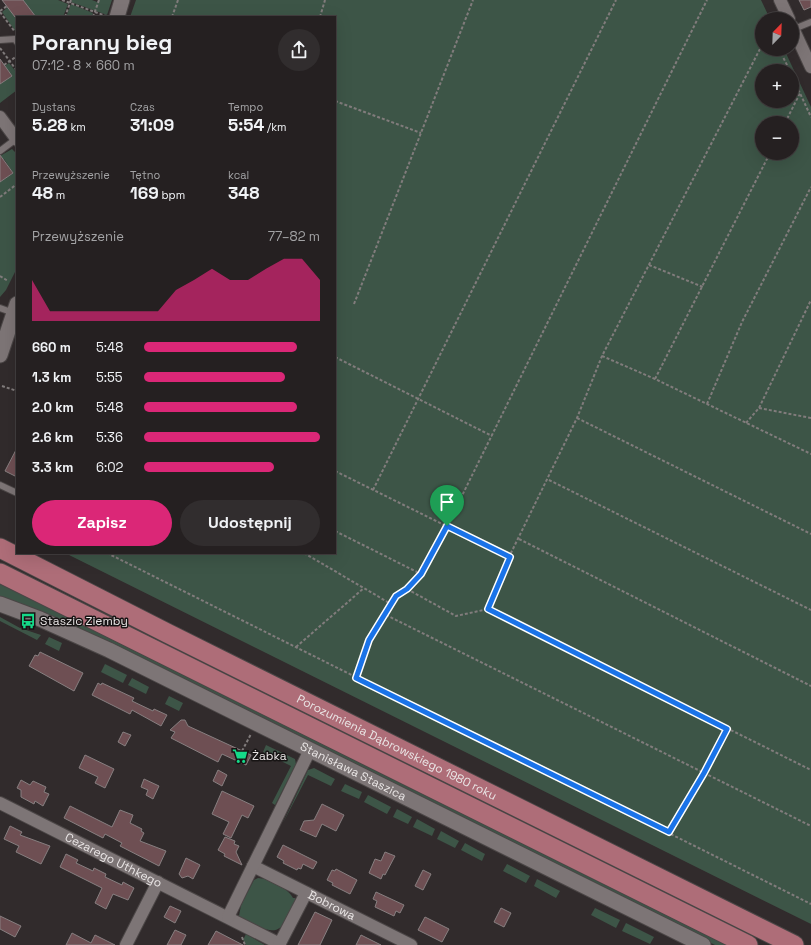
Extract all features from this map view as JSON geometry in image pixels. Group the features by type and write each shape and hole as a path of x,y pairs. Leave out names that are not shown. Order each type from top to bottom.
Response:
{"main road":[{"name":"Porozumienia Dąbrowskiego 1980 roku","path":"0,548 174,637 794,945"},
{"name":"Porozumienia Dąbrowskiego 1980 roku","path":"0,572 748,945"}],"street":[{"path":"117,16 122,0"},
{"path":"780,0 785,12"},
{"path":"799,42 811,67"},
{"path":"0,117 16,138"},
{"path":"0,355 12,310"},
{"name":"Stanisława Staszica","path":"0,604 31,615 78,636 703,945"},
{"path":"228,917 310,750"},
{"name":"Cezarego Uthkego","path":"1,807 158,882 279,944"},
{"name":"Bobrowa","path":"253,866 405,944"},
{"path":"126,945 158,882"},
{"path":"279,944 306,893"}],"lane":[{"path":"799,24 811,22"},
{"path":"0,40 15,39 16,40"},
{"path":"0,151 16,140"},
{"path":"0,485 16,493"}],"path":[{"path":"62,0 105,16"},
{"path":"94,16 100,0"},
{"path":"172,16 178,0"},
{"path":"320,16 325,0"},
{"path":"354,304 473,0"},
{"path":"373,490 616,0"},
{"path":"356,678 369,640 386,615 396,596 407,589 421,574 447,526 707,0"},
{"path":"65,16 70,2"},
{"path":"7,6 0,12 16,34"},
{"path":"0,48 16,70"},
{"path":"488,609 510,557 577,418 602,356 756,56"},
{"path":"4,65 16,57"},
{"path":"800,93 811,117"},
{"path":"788,116 800,93"},
{"path":"336,101 421,133"},
{"path":"655,379 704,287 767,160"},
{"path":"0,197 16,185"},
{"path":"707,404 742,322 811,187"},
{"path":"649,265 704,287"},
{"path":"0,276 8,281"},
{"path":"746,423 758,408 811,300"},
{"path":"602,356 655,379 811,454"},
{"path":"336,357 492,436"},
{"path":"2,386 16,391"},
{"path":"758,408 811,418"},
{"path":"577,418 811,534"},
{"path":"336,472 510,557"},
{"path":"548,480 811,610"},
{"path":"336,532 421,574"},
{"path":"519,539 811,686"},
{"path":"109,554 811,904"},
{"path":"306,554 391,604"},
{"path":"296,647 364,588"},
{"path":"407,589 456,616 488,609 811,770"},
{"path":"386,615 811,826"},
{"path":"669,832 704,773 727,729"},
{"path":"242,751 251,734"}],"green space":[{"path":"23,0 58,0 68,4 63,16 35,16"},
{"path":"72,0 92,0 97,2 98,0 112,0 107,15 71,2"},
{"path":"136,0 761,0 767,12 755,12 755,56 787,56 791,64 755,64 755,108 799,108 799,81 811,107 811,924 67,554 336,554 336,16 130,16"},
{"path":"71,4 93,13 92,16 66,16"},
{"path":"8,7 16,18 16,30 15,31 2,12"},
{"path":"9,63 16,72 16,91 0,103 0,84 12,76 5,66"},
{"path":"12,149 16,153 16,270 6,290 0,297 0,182 13,173 4,159 0,161 0,156"},
{"path":"0,581 732,945 715,945 159,669 0,598"},
{"path":"0,617 20,628 41,635 37,640 0,621"},
{"path":"49,637 62,643 59,651 45,644"},
{"path":"105,664 127,675 123,683 101,672"},
{"path":"132,678 149,687 146,694 128,685"},
{"path":"169,696 183,703 179,711 165,704"},
{"path":"266,745 295,759 296,764 275,805 272,803 291,766 263,752"},
{"path":"314,768 335,779 331,786 308,775 283,823 308,770"},
{"path":"345,784 362,792 359,799 341,791"},
{"path":"368,795 391,807 387,814 364,802"},
{"path":"397,809 412,817 408,824 393,817"},
{"path":"417,819 435,829 432,836 413,827"},
{"path":"441,831 459,841 455,848 437,839"},
{"path":"465,843 485,854 482,861 461,850"},
{"path":"507,864 530,876 526,883 503,871"},
{"path":"262,878 278,885 287,891 293,898 295,898 295,902 286,921 278,929 266,929 239,916 241,905 254,880"},
{"path":"537,879 560,891 556,898 534,886"},
{"path":"595,908 620,920 616,928 591,915"},
{"path":"626,923 654,937 650,944 622,931"},
{"path":"246,934 265,945 246,945 243,940"}],"building":[{"path":"2,0 23,0 35,16 15,17"},
{"path":"799,0 811,0 811,7 804,10"},
{"path":"0,59 12,76 0,84"},
{"path":"0,155 13,173 0,182"},
{"path":"16,450 16,476 5,471"},
{"path":"40,652 83,673 74,691 29,666 35,655 38,656"},
{"path":"98,683 101,685 102,683 134,698 132,701 153,711 154,709 167,715 161,726 132,710 130,714 92,695"},
{"path":"181,720 185,720 188,726 251,755 246,765 222,754 218,762 171,738 175,732 170,730"},
{"path":"123,732 131,735 125,746 118,742"},
{"path":"85,755 114,769 105,788 95,783 98,777 79,768"},
{"path":"218,770 227,775 222,786 213,781"},
{"path":"144,779 159,786 153,799 146,795 148,790 141,787"},
{"path":"21,780 30,785 33,781 46,787 44,792 49,794 43,806 35,801 34,804 21,797 21,790 17,788"},
{"path":"222,791 254,806 248,818 242,815 231,838 223,834 229,822 212,814"},
{"path":"322,804 344,815 336,831 322,824 316,837 300,830 304,821 314,820"},
{"path":"70,806 112,827 120,810 133,815 130,823 142,829 141,831 144,833 140,841 166,851 159,866 120,846 122,843 105,834 103,838 64,818"},
{"path":"10,826 22,832 20,835 50,846 41,864 16,852 19,846 4,839"},
{"path":"225,837 235,841 234,844 239,846 236,852 242,865 224,856 225,854 218,850"},
{"path":"283,845 317,862 313,869 303,864 301,869 298,868 297,870 283,863 284,861 277,857"},
{"path":"385,852 395,856 385,875 383,874 381,879 369,873 375,859 381,861"},
{"path":"66,854 78,860 76,863 93,871 94,868 106,874 105,877 122,885 123,882 134,888 128,900 113,894 106,909 95,903 102,888 60,867"},
{"path":"186,858 200,865 193,879 188,876 182,878 179,874"},
{"path":"336,869 357,880 350,894 332,885 333,883 327,880 332,870 335,871"},
{"path":"423,870 431,874 423,890 415,886"},
{"path":"376,892 404,905 400,913 396,911 394,916 375,907 377,901 373,899"},
{"path":"170,906 181,911 175,923 164,917"},
{"path":"501,908 511,913 504,927 494,922"},
{"path":"315,912 332,920 320,945 298,945"},
{"path":"0,916 21,926 15,937 0,929"},
{"path":"425,917 449,929 442,942 418,930"},
{"path":"175,930 186,935 181,945 167,945"},
{"path":"216,931 243,945 208,945"},
{"path":"72,933 91,943 95,935 115,945 66,945"},
{"path":"361,935 381,945 356,945"}],"place":[{"name":"Staszic Ziemby","path":"28,621"},
{"name":"Żabka","path":"240,756"}],"route":[{"path":"447,526 510,557 488,609 727,729 704,773 669,832 356,678 369,640 386,615 396,596 407,589 421,574 447,526"}]}
